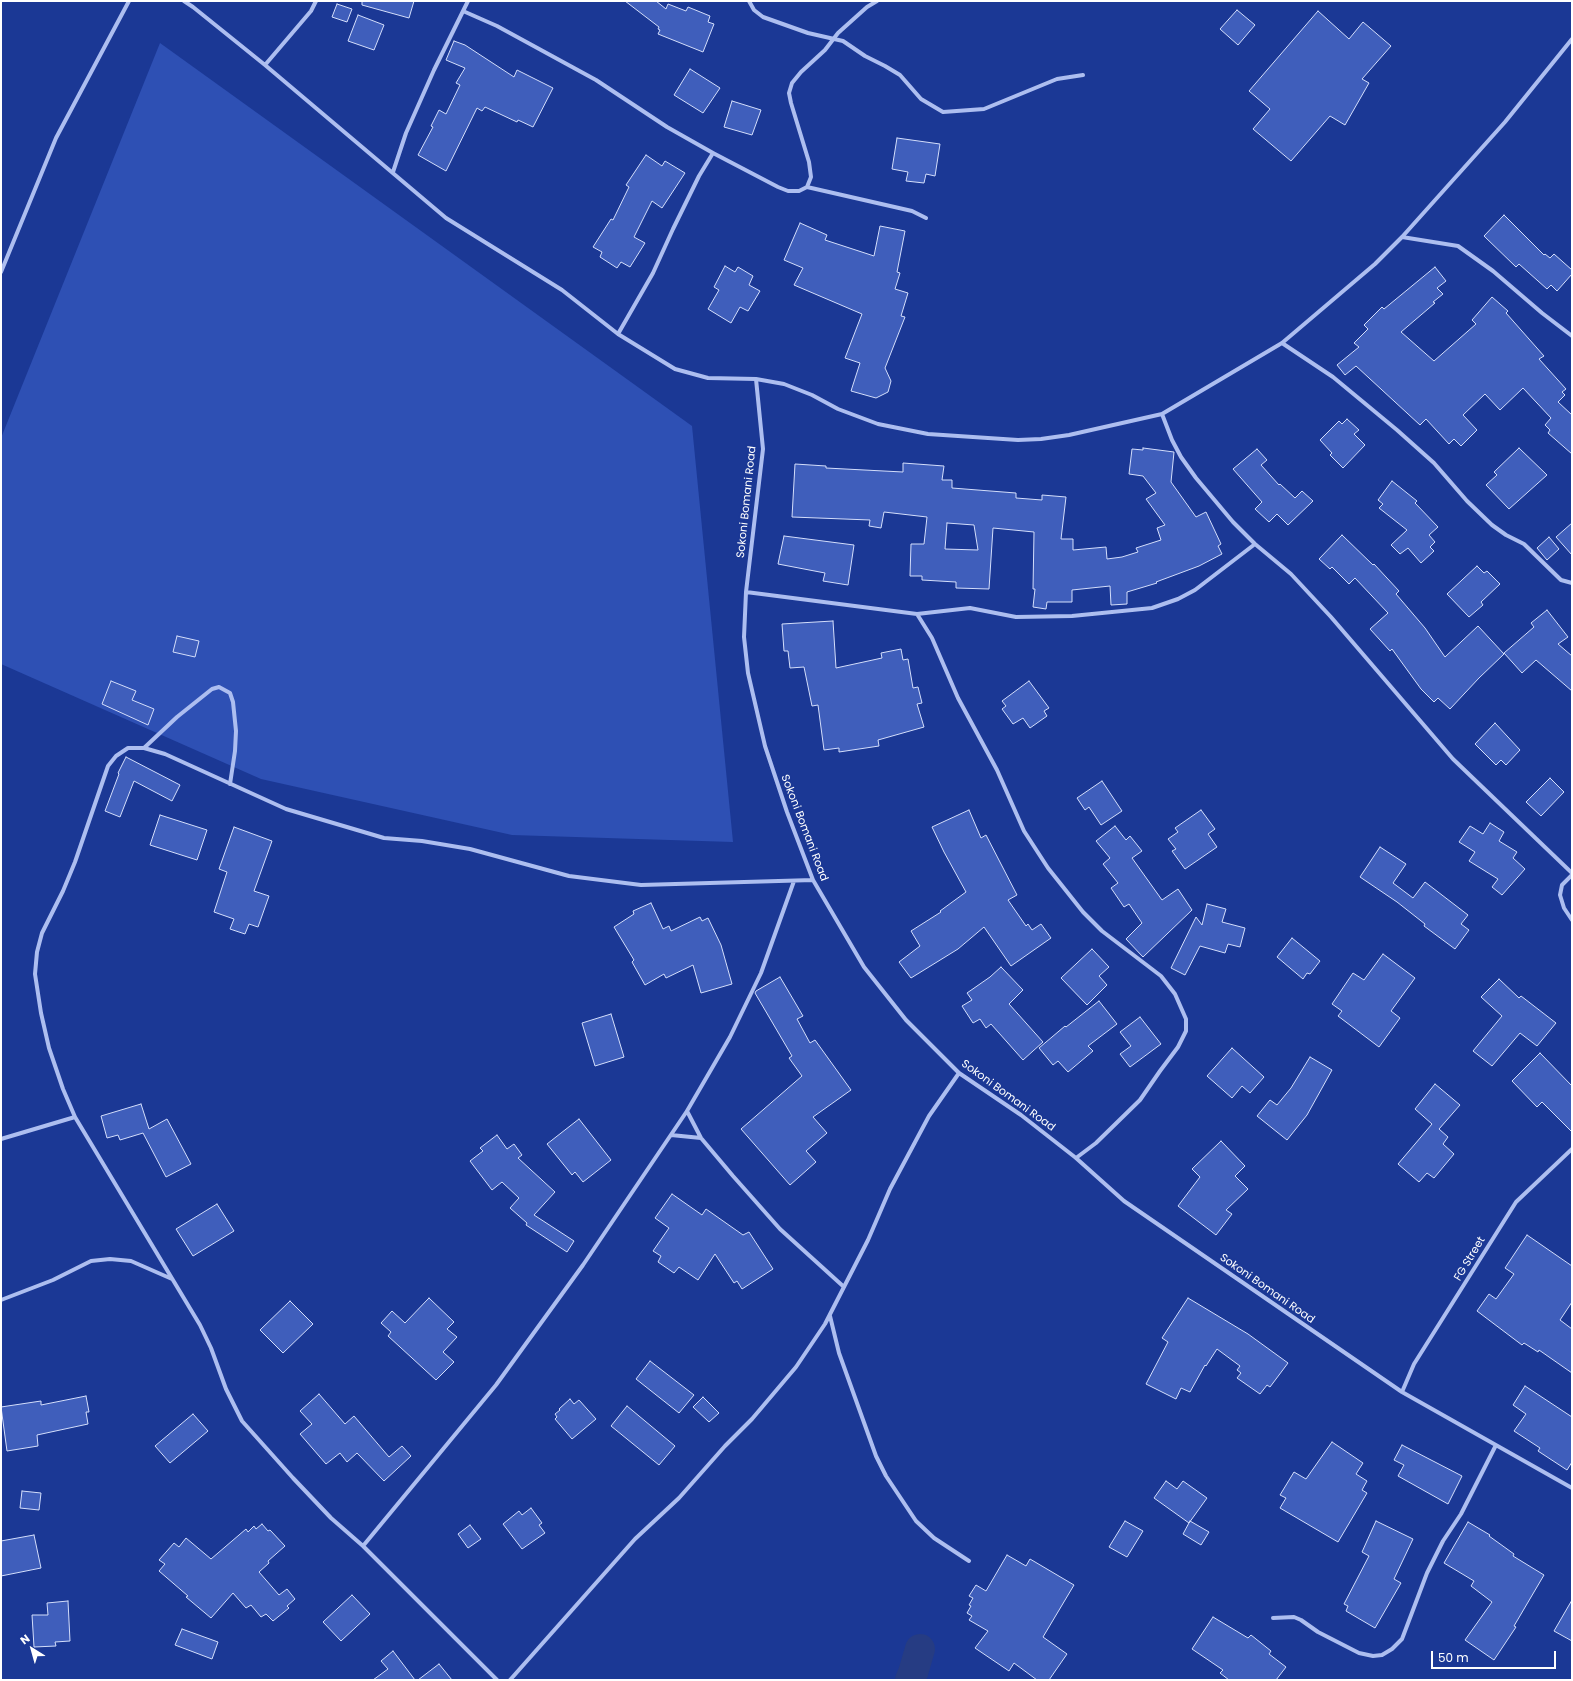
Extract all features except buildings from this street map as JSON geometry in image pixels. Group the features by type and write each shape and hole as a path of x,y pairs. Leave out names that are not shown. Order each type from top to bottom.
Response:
{"street":[{"path":"1,272 56,138 129,1"},
{"path":"184,1 193,6 265,65 446,218 562,290 618,334 675,368 708,378 756,379 784,384 838,409 878,424 928,434 1018,440 1041,439 1099,429 1162,414 1282,343 1376,264 1402,237 1505,122 1572,40"},
{"path":"265,65 311,11 316,1"},
{"path":"392,172 406,133 434,70 468,1"},
{"path":"749,1 754,10 763,17 794,29 843,42 900,75 921,99 943,112 984,109 1057,79 1084,75"},
{"path":"463,11 498,26 596,80 667,127 713,153 788,191 799,192 807,187 811,177 809,162 791,103 790,93 792,83 800,72 817,58 838,33 877,1"},
{"path":"618,334 653,273 692,189 713,153"},
{"path":"807,187 912,211 926,218"},
{"path":"1402,237 1458,246 1493,271 1542,313 1572,336"},
{"path":"1282,343 1333,377 1397,430 1434,464 1467,501 1492,525 1506,535 1524,544 1562,580 1572,583"},
{"name":"Sokoni Bomani Road","path":"756,379 763,449 746,592 744,637 748,673 765,746 786,812 813,880 864,967 906,1020 959,1073 1021,1115 1076,1158 1124,1201 1402,1392 1572,1488"},
{"path":"1162,414 1172,440 1181,457 1196,478 1255,544 1291,574 1331,617 1453,759 1572,874 1562,885 1560,895 1564,908 1572,920"},
{"path":"746,592 917,614 970,608 1016,616 1072,616 1152,608 1178,599 1195,590 1255,544"},
{"path":"917,614 932,638 958,698 997,770 1024,831 1048,868 1092,921 1161,976 1175,994 1186,1019 1186,1031 1178,1046 1140,1100 1096,1143 1076,1158"},
{"path":"144,748 177,717 212,688 219,686 230,693 233,702 236,731 235,751 230,784"},
{"path":"497,1680 363,1546 331,1518 293,1478 242,1420 226,1390 200,1325 75,1117 63,1089 49,1048 34,974 37,952 42,933 63,891 75,862 108,766 116,756 128,748 144,748 165,754 286,809 384,838 422,841 470,849 569,876 641,885 813,880"},
{"path":"363,1546 499,1381 583,1265 688,1111 730,1037 760,973 794,880"},
{"path":"510,1680 635,1539 679,1498 725,1446 752,1420 796,1367 830,1316 893,1183 929,1116 959,1073"},
{"path":"688,1111 701,1138 780,1229 844,1287"},
{"path":"1,1139 75,1117"},
{"path":"671,1135 701,1138"},
{"name":"FG Street","path":"1402,1392 1414,1364 1516,1202 1572,1149"},
{"path":"1,1300 53,1280 91,1261 110,1259 131,1261 172,1279"},
{"path":"830,1316 839,1353 876,1456 886,1476 916,1521 934,1538 969,1561"},
{"path":"1273,1618 1294,1617 1318,1632 1359,1653 1373,1656 1382,1655 1392,1649 1402,1639 1427,1573 1443,1541 1461,1514 1496,1445"}],"shaded area":[{"path":"160,43 692,426 733,842 512,835 261,779 1,664 1,438"}],"waterway":[{"path":"910,1680 920,1649"}]}
